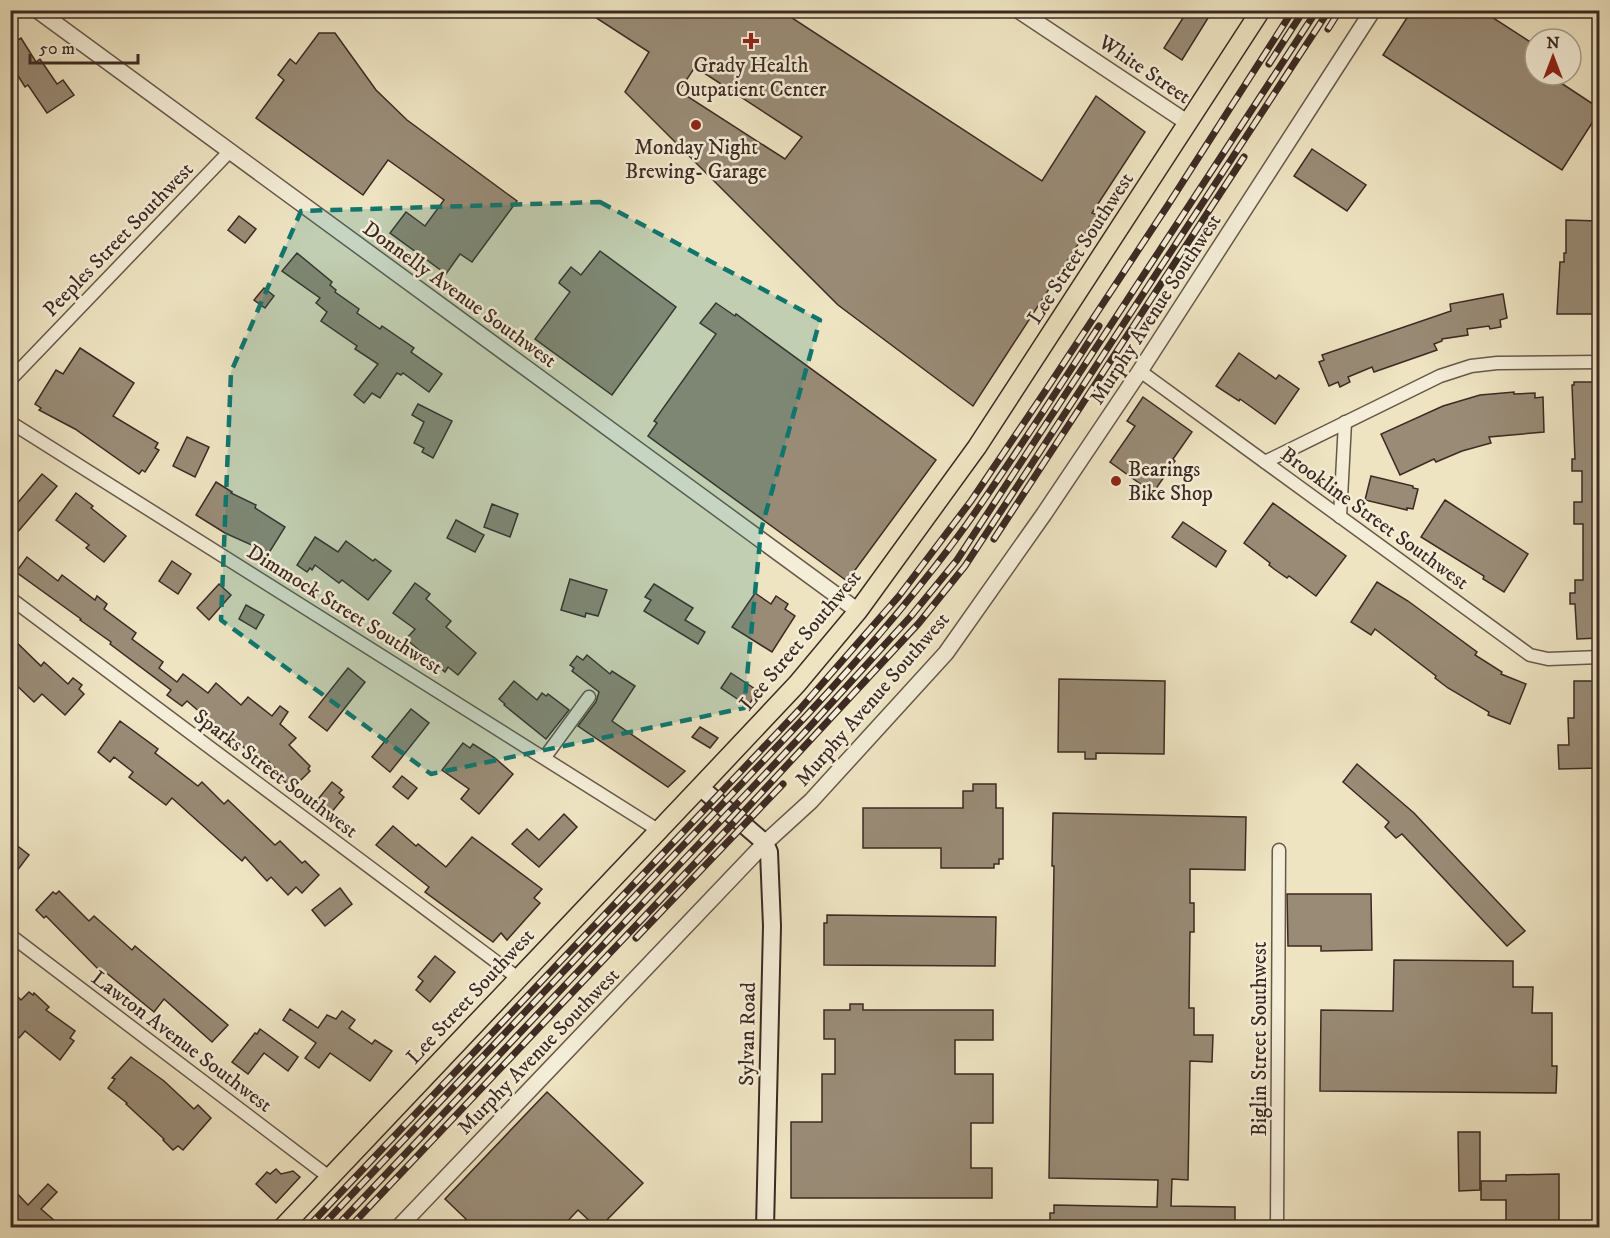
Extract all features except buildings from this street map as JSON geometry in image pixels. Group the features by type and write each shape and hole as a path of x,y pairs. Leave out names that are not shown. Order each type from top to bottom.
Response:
{"main road":[{"name":"Lee Street Southwest","path":"282,1227 700,787 796,684 858,611 999,414 1262,10"},
{"path":"700,787 765,843"},
{"name":"Sylvan Road","path":"765,843 771,866 772,926 765,1227"}],"street":[{"name":"Donnelly Avenue Southwest","path":"37,10 858,611"},
{"name":"White Street","path":"1018,10 1188,123"},
{"name":"Murphy Avenue Southwest","path":"398,1227 765,843 810,801 946,653 1044,514 1140,371 1373,10"},
{"name":"Peeples Street Southwest","path":"10,380 230,151"},
{"path":"1264,462 1440,376 1471,366 1497,363 1599,362"},
{"name":"Brookline Street Southwest","path":"1140,371 1530,655 1548,659 1599,657"},
{"name":"Dimmock Street Southwest","path":"10,422 658,830"},
{"path":"1340,517 1345,422"},
{"name":"Sparks Street Southwest","path":"10,598 518,978"},
{"path":"544,758 589,697"},
{"name":"Biglin Street Southwest","path":"1277,1227 1279,850"},
{"name":"Lawton Avenue Southwest","path":"10,935 329,1177"}],"highlighted area":[{"path":"600,202 820,320 761,530 744,708 431,774 221,620 231,372 301,211"}],"railway":[{"path":"307,1228 800,709 899,596 971,501 1044,393 1293,10"},
{"path":"1269,64 1304,10"},
{"path":"335,1228 804,733 911,616 957,560 1317,10"},
{"path":"349,1228 737,819 919,623 965,566 1329,10"},
{"path":"1328,29 1340,10"},
{"path":"994,539 1244,157"},
{"path":"320,1228 806,716 910,599 967,524 1099,326"},
{"path":"636,938 783,784"}],"place":[{"name":"Grady Health Outpatient Center","path":"751,41"},
{"name":"Monday Night Brewing- Garage","path":"696,125"},
{"name":"Bearings Bike Shop","path":"1116,481"}]}
